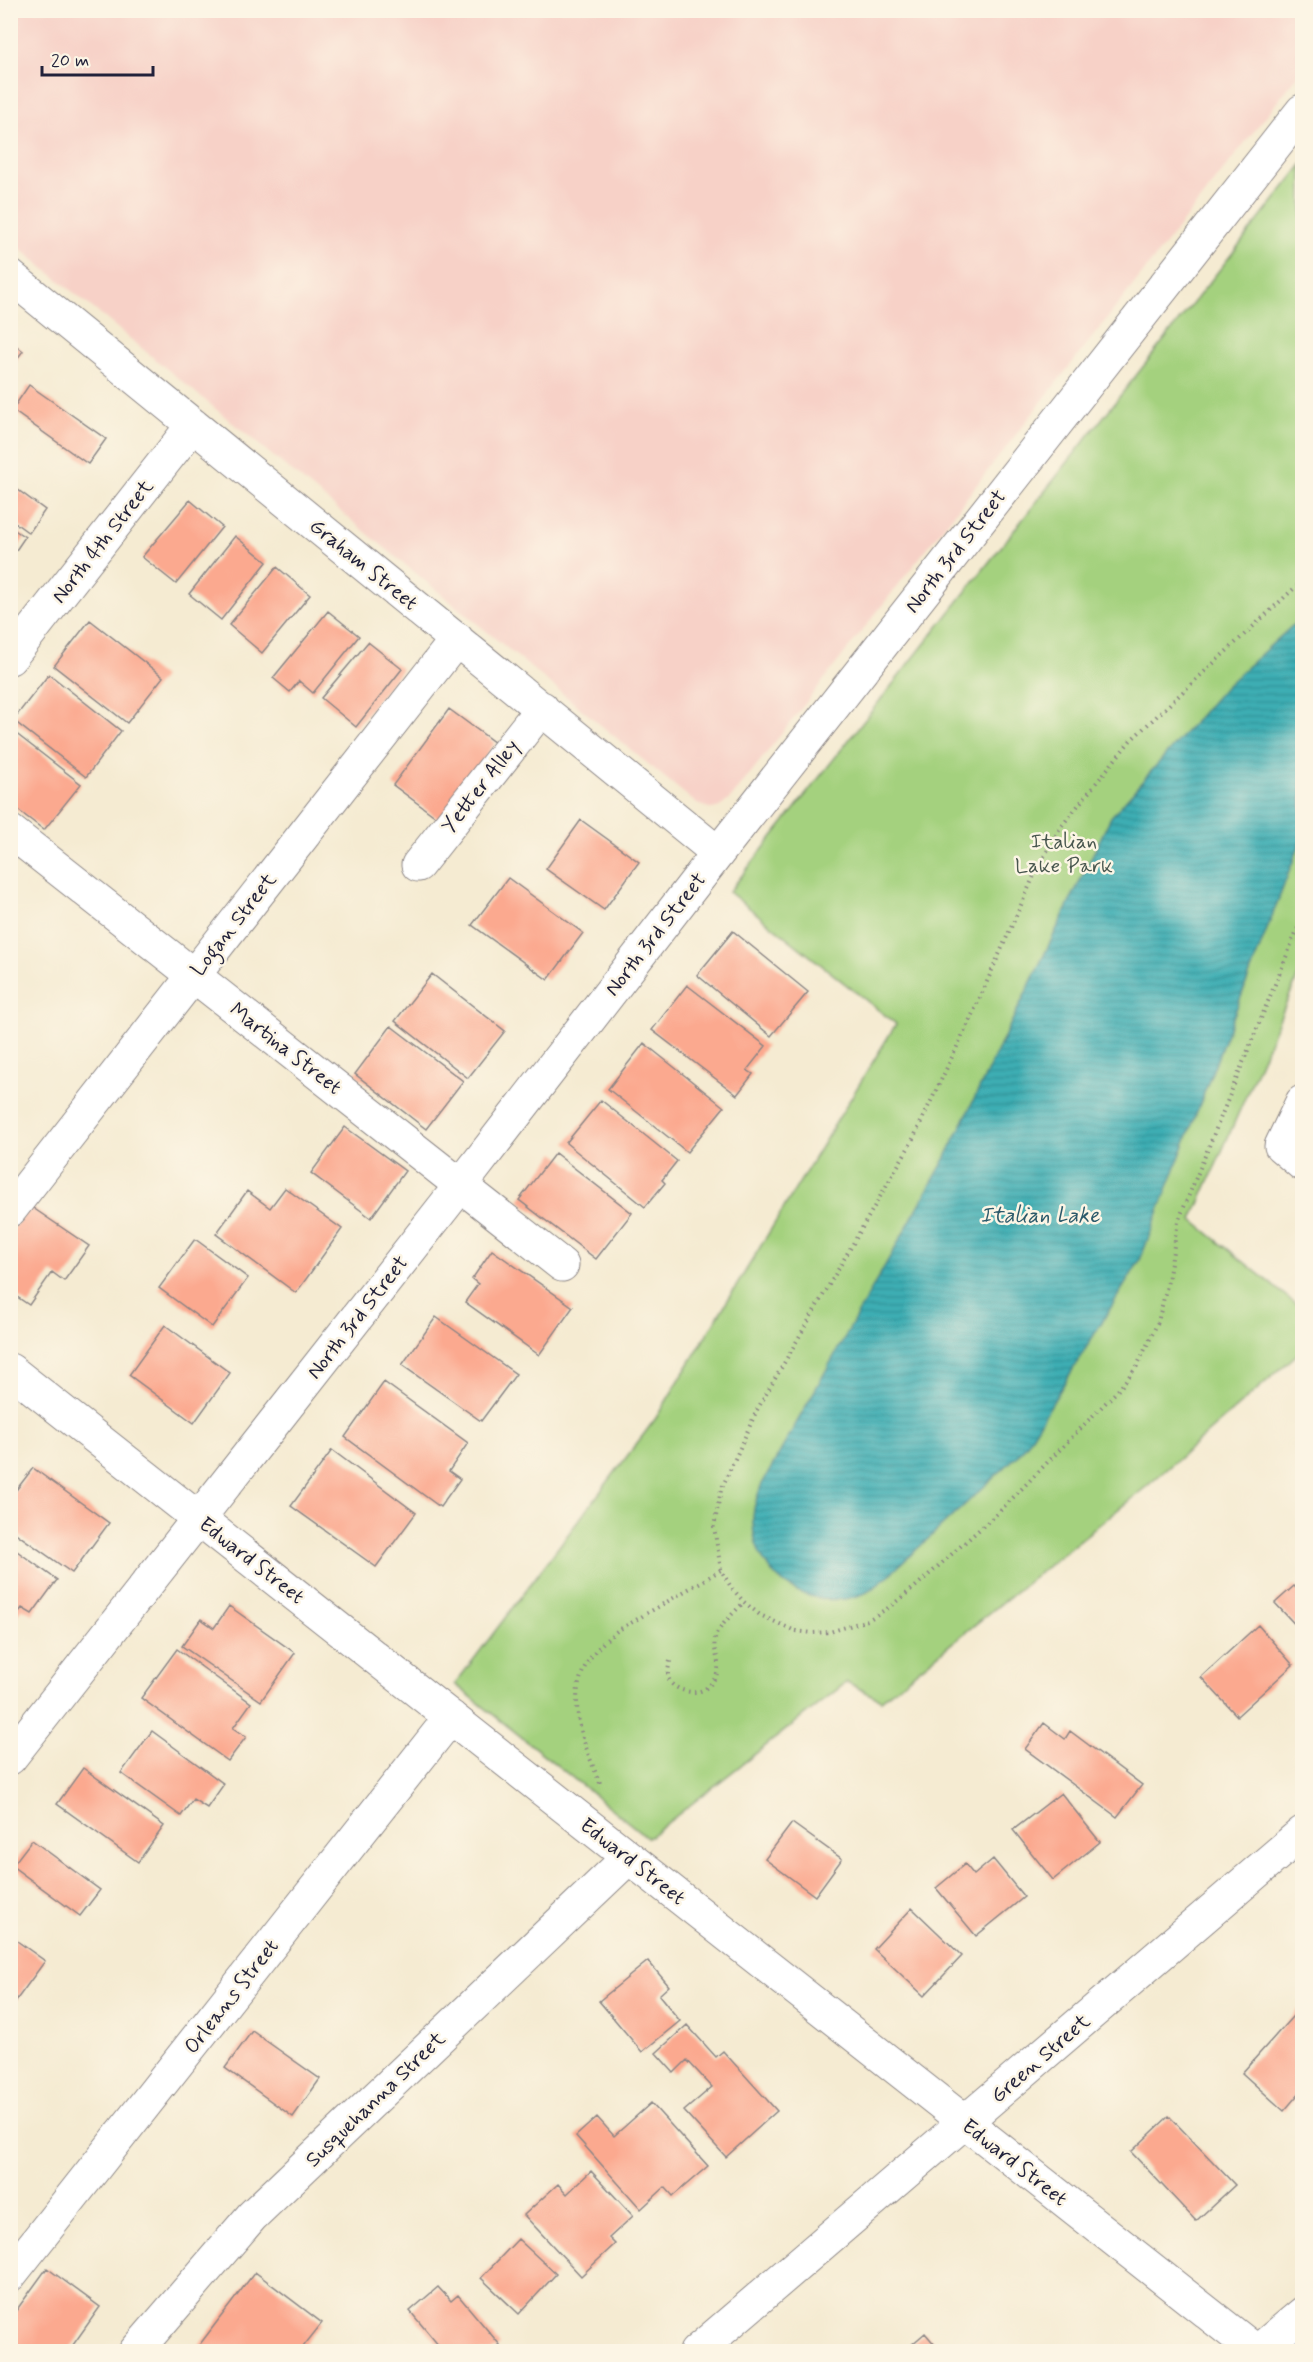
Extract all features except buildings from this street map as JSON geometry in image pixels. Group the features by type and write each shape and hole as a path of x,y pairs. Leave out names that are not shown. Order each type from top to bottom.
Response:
{"street":[{"name":"North 3rd Street","path":"10,1758 1302,111"},
{"name":"Graham Street","path":"10,276 718,853"},
{"name":"North 4th Street","path":"10,658 193,425"},
{"name":"Logan Street","path":"10,1210 457,639"},
{"name":"Yetter Alley","path":"418,865 542,708"},
{"name":"Martina Street","path":"10,831 562,1265"},
{"path":"1302,1102 1281,1146 1302,1164"},
{"name":"Edward Street","path":"10,1370 1257,2352"},
{"name":"Orleans Street","path":"10,2275 452,1717"},
{"name":"Green Street","path":"696,2352 1302,1833"},
{"name":"Susquehanna Street","path":"135,2352 252,2216 628,1858"},
{"path":"1257,2352 1302,2314"}],"path":[{"path":"1302,581 1130,741 1060,828 1037,869 974,1011 911,1143 758,1410 718,1499 714,1527 721,1570 730,1587 760,1615 795,1631 813,1634 830,1632 868,1620 915,1587 1000,1510 1120,1388 1137,1366 1154,1335 1168,1281 1178,1222 1302,918"},
{"path":"600,1783 581,1738 575,1707 577,1690 590,1656 617,1630 721,1570"},
{"path":"670,1662 667,1671 669,1681 676,1687 694,1692 710,1685 718,1671 715,1639 726,1621 744,1602"}],"shaded area":[{"path":"1302,10 1302,70 731,798 720,807 712,809 697,804 11,241 11,11"}],"green space":[{"name":"Italian Lake Park","path":"1302,165 1302,967 1192,1220 1302,1309 1302,1350 1146,1487 881,1700 847,1682 648,1838 455,1684 656,1418 896,1024 729,892"}],"water":[{"name":"Italian Lake","path":"1302,617 1302,838 1140,1260 1027,1444 1017,1456 886,1578 866,1593 844,1599 824,1599 806,1595 789,1587 763,1560 756,1543 753,1513 761,1486 945,1159 1111,817 1226,686"}]}
